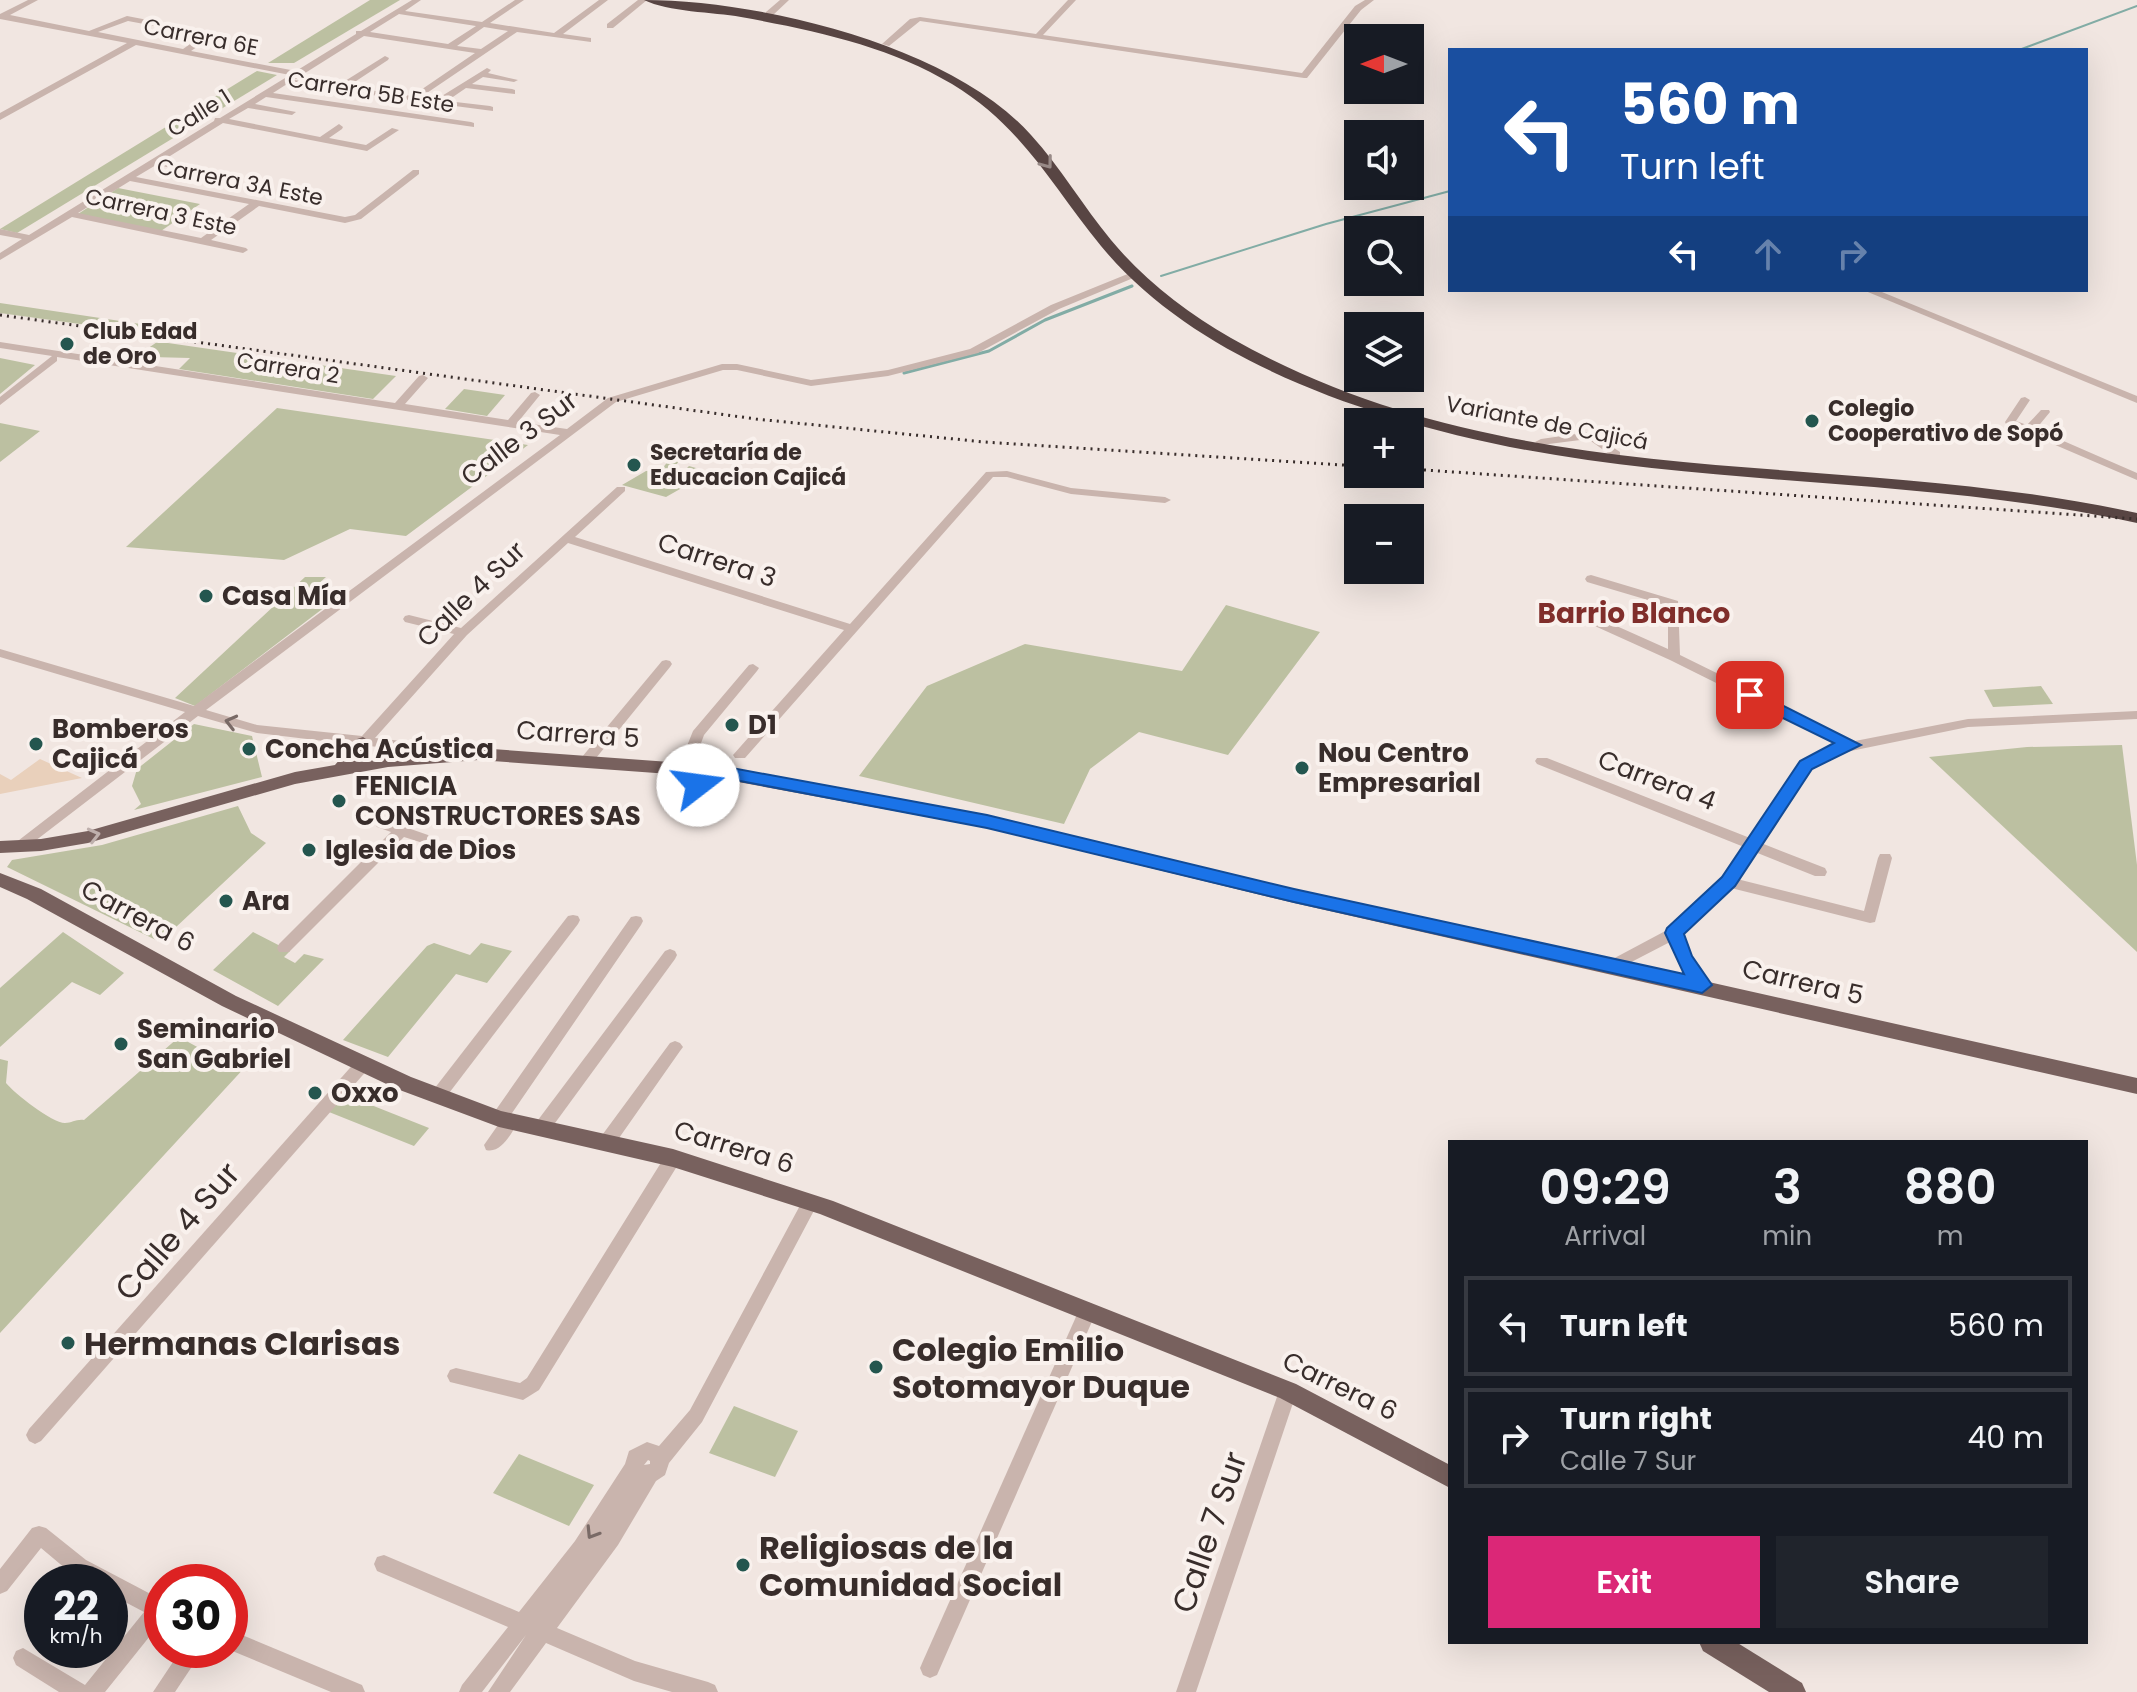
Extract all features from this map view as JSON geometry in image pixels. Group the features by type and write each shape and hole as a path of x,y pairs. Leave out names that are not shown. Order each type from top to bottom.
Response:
{"highway":[{"name":"Variante de Cajicá","path":"650,0 834,34 898,55 950,78 992,105 1020,129 1105,242 1141,276 1218,336 1304,380 1395,413 1475,435 1655,466 2018,493 2137,518"},
{"name":"Variante de Cajicá","path":"676,0 769,14 886,44 959,75 1018,114 1059,156 1141,276"},
{"name":"Variante de Cajicá","path":"1163,292 1228,333 1310,374 1392,404 1541,442 1616,454 1988,483 2060,493 2137,510"}],"main road":[{"path":"342,767 363,743"},
{"name":"Carrera 5","path":"478,754 587,760 732,774 1002,825 1294,896 1614,965 2137,1086"},
{"name":"Carrera 6","path":"5,847 88,837 342,767 478,754"},
{"name":"Carrera 6","path":"0,880 34,894 229,1001 437,1097 504,1120 673,1158 810,1203 1288,1391 1448,1476"},
{"path":"1715,1644 1793,1692"}],"street":[{"path":"1,17 34,0"},
{"name":"Calle 1","path":"0,257 26,237 409,0"},
{"name":"Calle 1","path":"358,33 417,0"},
{"path":"449,47 520,0"},
{"path":"556,35 604,0"},
{"path":"610,26 643,0"},
{"path":"769,14 785,0"},
{"path":"1039,35 1072,0"},
{"path":"886,44 913,21 933,18 1304,76 1358,8 1370,0"},
{"path":"398,12 588,40"},
{"name":"Carrera 6E","path":"1,17 290,75"},
{"name":"Carrera 6E","path":"1,17 290,75"},
{"path":"90,33 127,18 210,34 184,52"},
{"path":"414,98 516,29"},
{"path":"358,33 482,52"},
{"path":"0,117 133,43"},
{"path":"339,88 385,58"},
{"path":"412,116 484,72 514,80"},
{"path":"290,75 339,88 490,109"},
{"name":"Calle 1","path":"0,249 71,214 124,177 155,162 218,120 265,94 290,75"},
{"path":"465,85 512,92"},
{"name":"Carrera 5B Este","path":"265,94 471,125"},
{"path":"247,105 292,112"},
{"path":"218,120 367,148 395,130"},
{"path":"322,139 339,127"},
{"path":"155,162 228,176"},
{"name":"Carrera 3A Este","path":"124,177 305,214 353,219 416,172"},
{"path":"204,241 257,203"},
{"name":"Carrera 3 Este","path":"71,214 243,250"},
{"path":"0,232 26,237"},
{"name":"Calle 3 Sur","path":"5,847 612,400 722,367 737,367 811,383 888,373 974,351 1055,307 1141,276"},
{"path":"1873,292 2137,400"},
{"path":"0,348 53,359 566,436"},
{"name":"Carrera 2","path":"0,348 399,405 511,423 566,436"},
{"path":"0,402 53,359"},
{"path":"399,405 423,378"},
{"path":"511,423 535,395"},
{"path":"2025,400 2009,421 2137,477"},
{"path":"2029,430 2045,412"},
{"path":"1541,442 1590,433 1616,454"},
{"path":"740,755 990,474 1007,474 1071,491 1165,500"},
{"name":"Calle 4 Sur","path":"363,743 463,632 621,489"},
{"name":"Carrera 3","path":"568,539 851,628"},
{"path":"1591,579 1674,604 1674,657"},
{"path":"1570,610 1674,657 1852,745"},
{"path":"409,619 463,632"},
{"name":"Carrera 5","path":"0,653 257,729 478,754"},
{"path":"587,760 666,664"},
{"path":"692,751 698,734 753,668"},
{"path":"1614,965 1674,933 1728,882 1806,765 1832,750 1968,723 2137,715"},
{"name":"Carrera 4","path":"1542,761 1820,872"},
{"path":"382,824 423,838"},
{"path":"284,948 401,831"},
{"path":"1728,882 1870,918 1885,858"},
{"path":"437,1097 573,920"},
{"path":"492,1145 504,1120 636,921"},
{"path":"1674,933 1683,958 1702,985"},
{"path":"541,1129 670,955"},
{"path":"606,1143 675,1047"},
{"name":"Calle 4 Sur","path":"35,1435 363,1064"},
{"path":"456,1376 523,1392 533,1384 673,1158"},
{"path":"498,1692 543,1630 564,1586 617,1510 648,1467 696,1416 810,1203"},
{"path":"930,1668 1088,1310"},
{"name":"Calle 7 Sur","path":"1186,1692 1288,1391"},
{"path":"0,1584 39,1535 75,1564"},
{"path":"384,1564 634,1671 708,1692"},
{"path":"469,1692 522,1622 564,1586"},
{"path":"92,1692 144,1629"},
{"path":"248,1647 355,1692"},
{"path":"23,1658 78,1692"},
{"path":"163,1692 180,1668"}],"green space":[{"path":"370,0 400,0 294,63 268,63"},
{"path":"257,71 277,75 17,233 0,229"},
{"path":"118,188 200,204 161,231 78,214"},
{"path":"0,303 147,325 138,332 0,313"},
{"path":"157,342 396,376 373,399 179,369 190,358 151,357 157,351 147,349"},
{"path":"0,358 35,365 0,394"},
{"path":"464,389 505,395 487,416 445,409"},
{"path":"277,408 528,445 406,536 350,529 284,560 126,547"},
{"path":"0,423 40,431 0,462"},
{"path":"674,454 682,457 673,469 684,471 689,466 710,472 666,497 622,485 646,471 661,470"},
{"path":"305,577 326,577 316,586 338,597 195,706 175,698"},
{"path":"1226,605 1320,632 1228,755 1139,732 1090,769 1064,824 859,776 927,686 1025,644 1182,671"},
{"path":"2041,686 2053,704 1993,707 1984,690"},
{"path":"194,724 252,736 262,777 134,810 141,804 132,786 137,769"},
{"path":"2122,745 2137,865 2137,952 1929,757 2027,747"},
{"path":"238,806 251,833 266,843 160,942 7,867 12,860 102,845"},
{"path":"63,932 124,973 100,995 72,982 0,1047 0,988"},
{"path":"253,932 290,951 284,957 295,963 304,954 324,959 278,1006 213,970"},
{"path":"434,943 470,955 481,943 512,951 487,983 456,974 388,1057 343,1040 427,946"},
{"path":"179,1037 234,1067 251,1051 258,1053 0,1333 0,1059 8,1061 6,1083 10,1088 43,1113 67,1123 84,1120"},
{"path":"346,1095 429,1128 414,1146 329,1112"},
{"path":"734,1406 798,1431 775,1477 709,1453"},
{"path":"519,1454 594,1485 569,1526 493,1493"}],"sand":[{"path":"40,759 82,778 0,794 0,774 11,780"}],"waterway":[{"path":"2024,48 2137,6"},
{"path":"1161,276 1326,224 1448,192"},
{"path":"904,373 989,351 1045,320 1132,286"}],"railway":[{"path":"0,315 756,419 984,442 1344,465"},
{"path":"1424,470 2137,519"}],"place":[{"name":"Club Edad de Oro","path":"67,344"},
{"name":"Colegio Cooperativo de Sopó","path":"1812,421"},
{"name":"Secretaría de Educacion Cajicá","path":"634,465"},
{"name":"Casa Mía","path":"206,596"},
{"name":"D1","path":"732,725"},
{"name":"Bomberos Cajicá","path":"36,744"},
{"name":"Concha Acústica","path":"249,749"},
{"name":"Nou Centro Empresarial","path":"1302,768"},
{"name":"FENICIA CONSTRUCTORES SAS","path":"339,801"},
{"name":"Iglesia de Dios","path":"309,850"},
{"name":"Ara","path":"226,901"},
{"name":"Seminario San Gabriel","path":"121,1044"},
{"name":"Oxxo","path":"315,1093"},
{"name":"Hermanas Clarisas","path":"68,1343"},
{"name":"Colegio Emilio Sotomayor Duque","path":"876,1367"},
{"name":"Religiosas de la Comunidad Social","path":"743,1565"}],"district":[{"name":"Barrio Blanco","path":"1634,613"}],"route":[{"path":"698,785 710,784 732,774 987,822 1294,896 1702,985 1683,958 1674,933 1728,882 1806,765 1817,756 1852,745 1750,695"}]}
